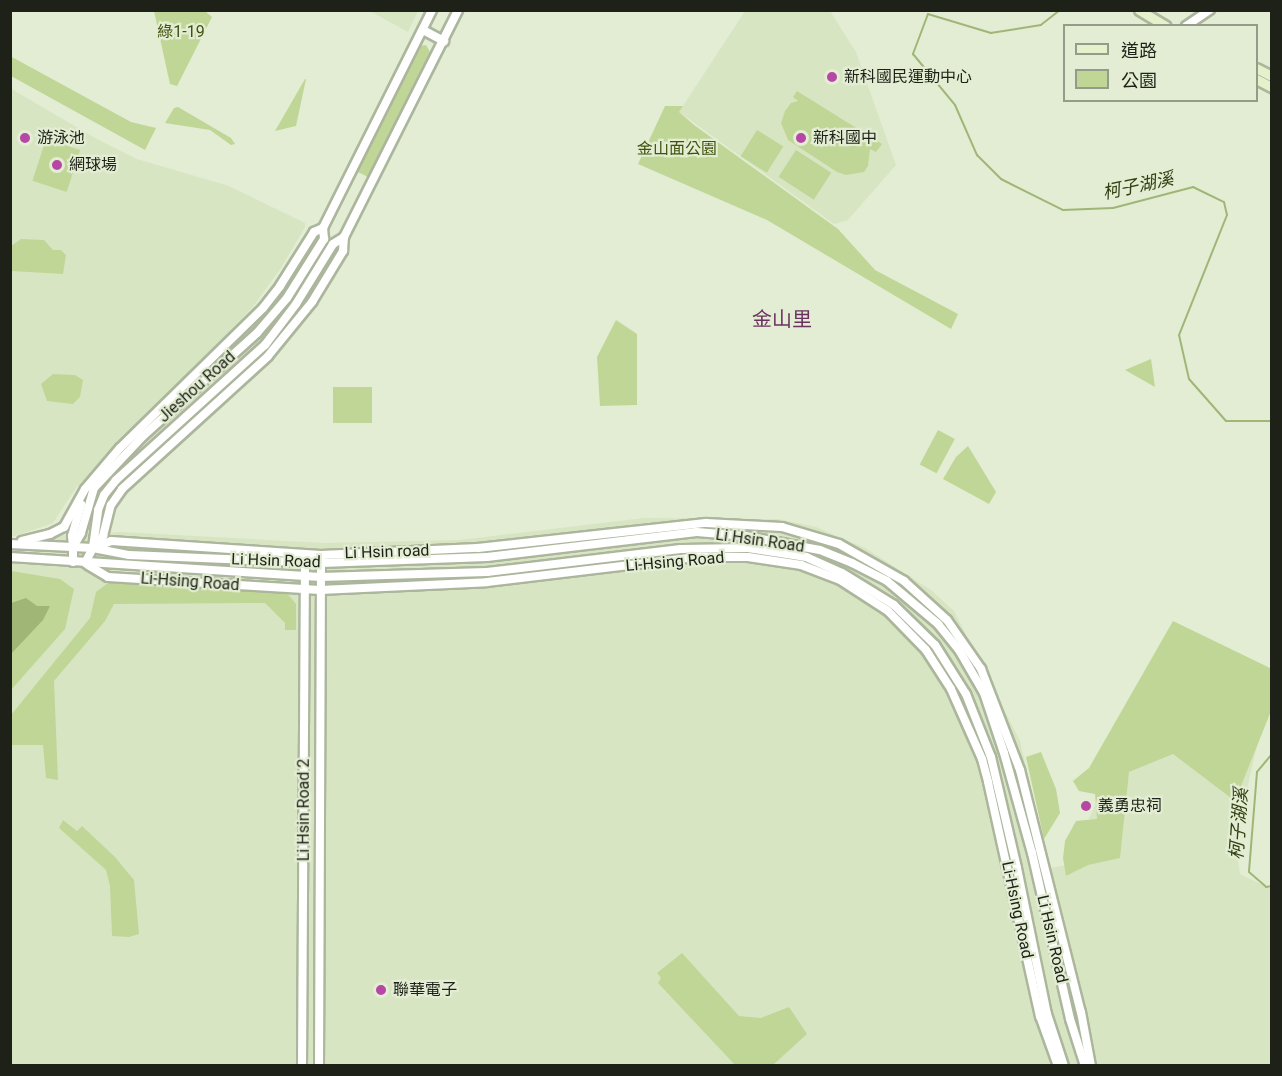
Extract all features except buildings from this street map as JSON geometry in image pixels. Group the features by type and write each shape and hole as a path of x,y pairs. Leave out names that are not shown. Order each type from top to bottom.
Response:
{"main road":[{"path":"1139,10 1163,24"},
{"path":"1258,69 1272,76"},
{"path":"1258,80 1272,87"}],"street":[{"name":"Jieshou Road","path":"73,547 81,533 94,488 143,436 257,333 287,298 324,239 323,228 432,10"},
{"name":"Jieshou Road","path":"93,548 107,539 111,505 122,489 268,356 312,302 343,251 344,237 458,10"},
{"path":"1189,24 1210,10"},
{"path":"423,30 444,40"},
{"name":"Jieshou Road","path":"10,543 50,534 64,527 85,489 120,448 194,373 263,308 314,232 323,228"},
{"name":"Jieshou Road","path":"85,563 93,548 98,510 104,495 116,480 265,345 296,304 333,244 344,237"},
{"name":"Jieshou Road","path":"73,561 72,536 85,489"},
{"path":"98,510 107,539"},
{"name":"Li Hsin road","path":"107,539 321,559 478,548 706,523 782,527 839,544 904,580 947,620 981,669 995,699 1020,770 1081,1012 1091,1065"},
{"name":"Li Hsin Road","path":"321,559 478,557 697,532 744,536 820,550 886,581 938,624 959,650 984,693 1004,753 1032,853 1070,1019 1085,1065"},
{"name":"Li Hsin Road","path":"10,543 93,548 129,555 305,559"},
{"name":"Li Hsin Road","path":"10,556 85,563 320,577 487,572 681,549 748,548 806,557 842,573 894,605 935,645 966,694 991,757 1047,1014 1064,1065"},
{"name":"Li-Hsing Road","path":"85,563 108,577 320,590 487,582 698,557 748,557 806,567 840,580 888,611 926,650 951,689 982,759 1040,1016 1058,1065"},
{"name":"Li Hsin Road 2","path":"302,1065 305,559"},
{"name":"Li Hsin Road 2","path":"319,1065 321,559"}],"shaded area":[{"path":"370,11 418,11 408,32"},
{"name":"新科國中","path":"745,11 830,11 856,52 896,165 848,220 834,224 679,112"},
{"path":"10,88 95,138 137,159 229,186 305,223 305,227 281,268 252,308 76,488 53,523 15,536 10,535"},
{"path":"644,518 778,519 816,527 865,548 931,590 954,611 1020,741 1049,868 1067,865 1177,632 1271,686 1235,840 1240,874 1271,889 1271,1065 11,1066 11,538 121,532 324,543 459,540"},
{"path":"26,598 37,606 50,606 43,620 11,654 11,603"}],"green space":[{"name":"綠1-19","path":"154,11 205,11 212,17 177,86 170,84"},
{"path":"426,45 430,52 368,177 358,172 419,46"},
{"path":"10,56 131,122 156,128 145,150 11,76"},
{"path":"305,79 296,126 275,131"},
{"path":"797,91 882,144 876,152 870,149 868,166 864,172 846,175 837,172 788,140 781,123 791,103 798,101 793,97"},
{"name":"金山面公園","path":"665,106 683,106 679,112 694,125 838,229 875,270 958,314 951,329 767,220 638,164"},
{"path":"178,107 231,138 235,144 231,145 210,130 165,123 174,108"},
{"path":"757,130 783,146 767,173 741,156"},
{"name":"網球場","path":"46,139 80,150 67,192 32,181"},
{"path":"796,150 831,173 814,200 779,177"},
{"path":"21,239 44,240 53,250 61,250 66,255 63,274 11,271 11,246"},
{"path":"616,320 637,334 637,405 600,406 597,357"},
{"path":"1151,359 1155,387 1125,370"},
{"path":"53,374 75,375 83,380 80,397 73,404 47,401 41,384"},
{"path":"333,387 372,387 372,423 333,423"},
{"path":"938,430 955,439 936,473 920,464"},
{"path":"968,446 996,492 989,504 943,479 956,457"},
{"path":"11,571 60,579 74,589 65,629 11,690"},
{"path":"108,583 287,593 296,604 296,630 285,630 285,623 265,603 114,604 105,621 54,681 58,780 46,778 43,745 11,745 11,715 90,618 96,592"},
{"path":"1173,621 1270,668 1271,666 1271,711 1235,801 1173,754 1129,772 1120,858 1088,865 1066,876 1063,858 1065,841 1076,821 1097,819 1095,794 1079,791 1073,781 1089,768"},
{"path":"1041,752 1056,789 1060,813 1044,839 1026,757"},
{"path":"63,820 77,831 82,826 115,857 134,880 139,934 129,937 112,936 110,886 106,870 59,828"},
{"path":"682,953 739,1016 761,1018 789,1007 807,1034 773,1065 735,1065 658,983 661,978 657,973"}],"waterway":[{"name":"柯子湖溪","path":"1060,10 1041,25 991,33 928,14 913,54 955,105 977,155 1001,179 1063,210 1113,208 1193,187 1224,202 1227,215 1179,335 1189,379 1226,421 1272,421"},
{"name":"柯子湖溪","path":"1272,754 1257,772 1249,872 1266,887 1272,886"}],"place":[{"name":"新科國民運動中心","path":"832,77"},
{"name":"游泳池","path":"25,138"},
{"name":"新科國中","path":"801,138"},
{"name":"網球場","path":"57,165"},
{"name":"義勇忠祠","path":"1086,806"},
{"name":"聯華電子","path":"381,990"}],"district":[{"name":"金山里","path":"782,319"}]}
